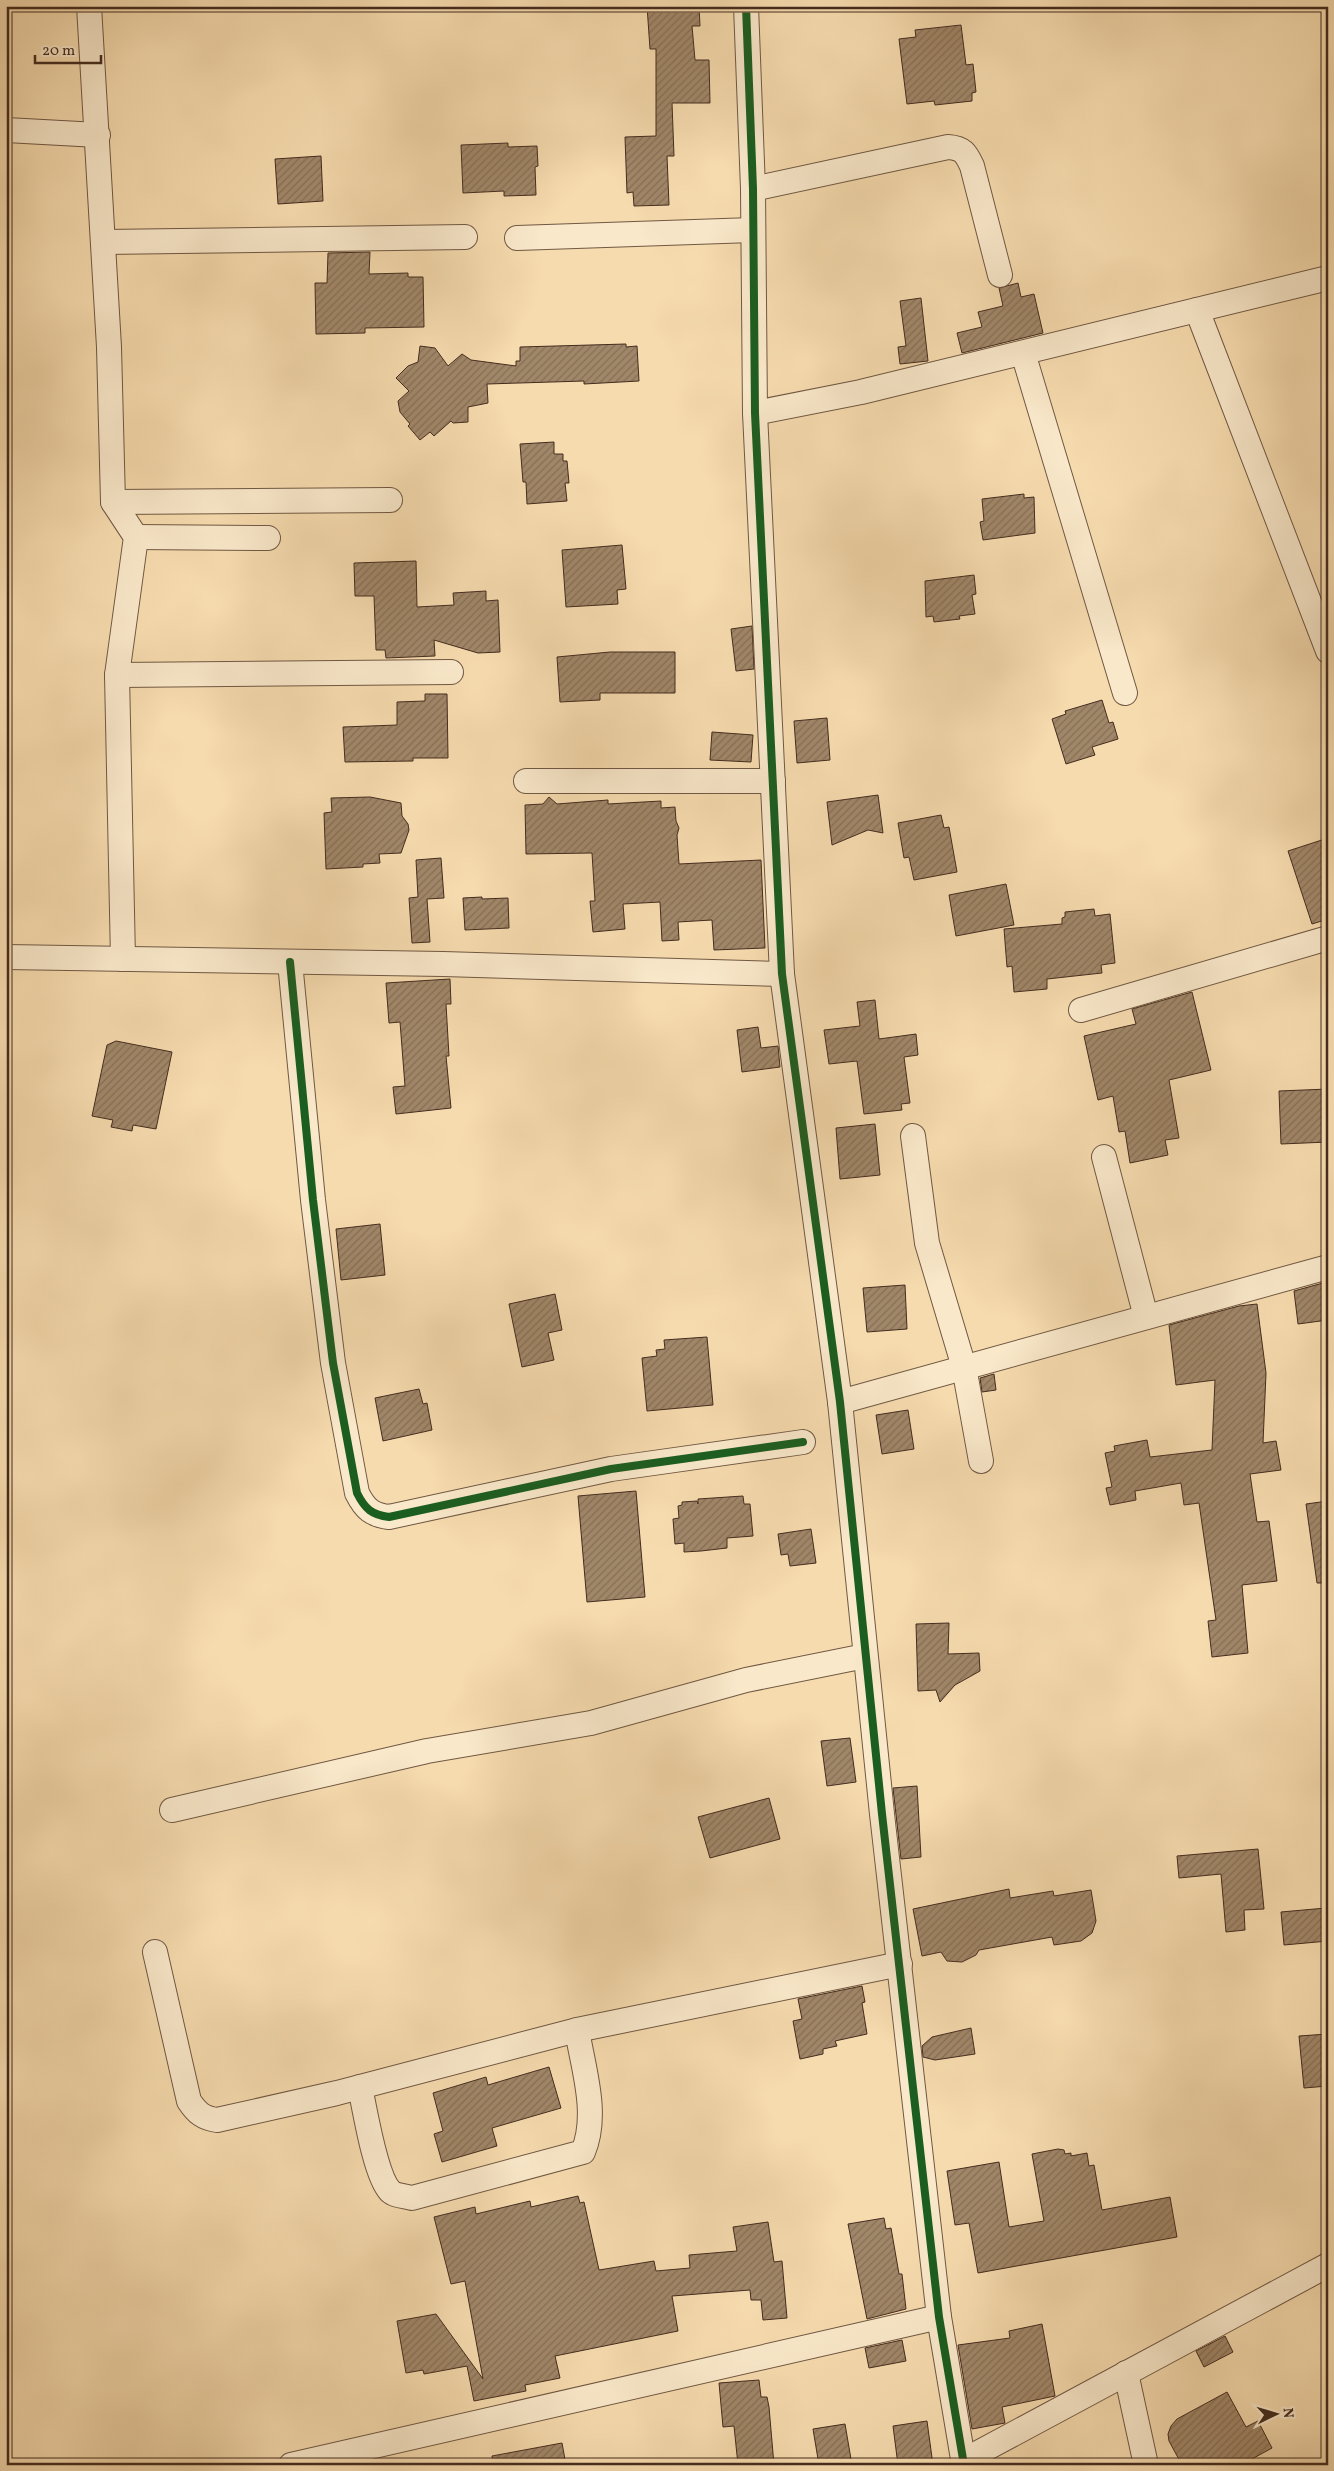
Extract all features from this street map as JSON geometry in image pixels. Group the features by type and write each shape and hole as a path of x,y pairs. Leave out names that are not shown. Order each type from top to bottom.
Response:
{"street":[{"path":"89,6 104,242 113,502 136,537 117,675 123,960"},
{"path":"746,6 753,188 754,413 782,974 840,1402 865,1656 939,2317 963,2463 1328,2265"},
{"path":"6,130 98,135"},
{"path":"753,188 948,147 959,148 967,154 972,166 1000,276"},
{"path":"518,238 753,230"},
{"path":"104,242 465,237"},
{"path":"754,413 861,392 1328,278"},
{"path":"1197,310 1328,650"},
{"path":"1023,353 1125,693"},
{"path":"113,502 390,500"},
{"path":"136,537 268,538"},
{"path":"117,675 451,672"},
{"path":"526,781 773,782"},
{"path":"1080,1010 1328,938"},
{"path":"6,957 782,974"},
{"path":"290,962 313,1200 333,1362 357,1493 365,1508 376,1515 389,1517 611,1469 803,1442"},
{"path":"913,1136 927,1243 964,1367 981,1462"},
{"path":"1104,1157 1146,1317"},
{"path":"840,1402 1328,1267"},
{"path":"172,1810 427,1751 591,1724 746,1680 865,1656"},
{"path":"155,1952 189,2101 201,2116 217,2120 360,2087 576,2030 900,1964"},
{"path":"360,2087 378,2164 385,2184 392,2193 412,2198 583,2152 588,2140 591,2119 576,2030"},
{"path":"291,2465 939,2317"},
{"path":"1126,2373 1146,2465"}],"building":[{"path":"647,6 699,6 700,26 692,26 695,60 709,60 710,103 672,103 674,156 667,156 669,205 634,206 633,192 627,193 625,137 656,136 656,49 650,49"},
{"path":"961,25 966,65 973,64 976,92 972,93 972,101 935,105 934,101 907,104 899,39 916,37 915,30"},
{"path":"508,143 508,147 537,146 538,166 535,167 536,195 504,196 504,191 463,193 461,145"},
{"path":"321,156 323,201 278,204 275,159"},
{"path":"370,252 369,274 408,273 408,277 423,277 424,327 365,328 365,333 316,334 315,283 327,283 328,253"},
{"path":"1018,283 1021,297 1034,294 1043,333 962,353 957,333 982,327 978,312 1003,306 999,288"},
{"path":"921,298 928,361 900,364 898,347 906,346 900,301"},
{"path":"626,344 626,347 637,346 639,381 584,384 584,381 487,384 488,403 468,407 468,422 453,423 451,421 434,436 430,432 420,440 408,426 410,424 400,412 398,401 409,391 396,378 408,366 418,362 420,346 435,348 448,366 462,354 471,360 516,366 516,361 520,361 520,347"},
{"path":"554,442 554,454 563,454 563,461 567,461 569,483 565,483 567,501 527,504 526,482 523,482 520,444"},
{"path":"1024,494 1024,498 1034,497 1035,533 983,540 980,522 984,521 982,499"},
{"path":"622,545 626,589 617,590 618,604 566,607 562,550"},
{"path":"416,561 417,607 454,605 453,593 486,591 486,601 498,600 500,652 478,653 434,640 435,656 386,658 385,650 376,650 374,596 355,596 354,563"},
{"path":"974,575 976,594 972,595 975,614 959,616 960,619 934,622 933,616 926,617 925,581"},
{"path":"752,626 754,669 736,671 731,629"},
{"path":"610,652 675,652 675,693 600,693 600,700 560,702 557,657"},
{"path":"425,694 447,694 448,758 413,758 413,761 345,762 343,727 397,725 397,702 425,701"},
{"path":"1102,700 1109,723 1113,722 1118,739 1092,747 1095,755 1066,764 1052,719 1066,714 1065,711"},
{"path":"827,718 830,760 797,763 794,721"},
{"path":"712,732 753,735 751,762 710,760"},
{"path":"878,795 883,833 868,830 832,845 827,802"},
{"path":"370,797 401,803 402,816 408,824 409,830 401,853 379,854 380,863 363,864 363,867 326,869 324,813 332,812 331,798"},
{"path":"549,797 557,804 608,800 608,804 661,801 661,808 675,807 676,821 679,828 677,835 679,864 761,860 765,948 714,950 712,920 678,922 679,940 662,941 660,902 623,904 625,929 593,932 590,901 595,901 592,853 526,854 525,805 543,804"},
{"path":"941,815 944,828 949,827 957,872 914,880 909,857 904,858 898,823"},
{"path":"1328,838 1328,919 1312,924 1288,851"},
{"path":"441,858 444,898 427,899 430,942 412,943 409,898 418,897 416,860"},
{"path":"1006,884 1014,925 956,936 949,895"},
{"path":"482,897 482,899 508,898 509,928 465,930 463,898"},
{"path":"1094,909 1095,916 1110,914 1115,963 1101,965 1102,973 1047,979 1047,989 1014,992 1012,966 1007,967 1004,929 1062,924 1065,912"},
{"path":"450,979 451,1004 446,1004 449,1056 446,1056 451,1108 396,1114 393,1087 405,1086 400,1022 389,1023 386,983"},
{"path":"1192,992 1211,1070 1169,1080 1179,1138 1165,1140 1168,1155 1130,1163 1125,1131 1119,1132 1113,1096 1098,1100 1084,1036 1136,1024 1132,1009"},
{"path":"875,1000 879,1039 916,1034 918,1055 904,1057 910,1103 901,1104 902,1110 864,1114 857,1061 829,1064 824,1030 860,1026 857,1002"},
{"path":"758,1027 761,1048 778,1046 780,1067 742,1072 737,1030"},
{"path":"116,1041 172,1052 156,1129 133,1125 132,1131 111,1127 113,1120 92,1116 107,1045"},
{"path":"1328,1089 1328,1142 1281,1144 1279,1091"},
{"path":"875,1124 880,1175 840,1179 836,1128"},
{"path":"380,1224 385,1275 341,1280 336,1229"},
{"path":"1323,1283 1325,1297 1328,1297 1328,1320 1298,1324 1294,1291"},
{"path":"905,1285 907,1329 867,1332 863,1288"},
{"path":"555,1294 562,1330 548,1333 554,1360 522,1367 509,1304"},
{"path":"1257,1304 1266,1373 1263,1443 1276,1441 1281,1470 1250,1474 1257,1522 1269,1521 1277,1581 1242,1585 1248,1653 1212,1657 1208,1621 1216,1620 1199,1503 1184,1505 1181,1483 1135,1491 1136,1500 1110,1505 1106,1488 1112,1487 1105,1453 1115,1451 1114,1446 1147,1440 1150,1457 1212,1450 1215,1380 1176,1385 1169,1325 1239,1306"},
{"path":"707,1337 713,1405 647,1411 642,1358 657,1356 656,1350 665,1349 664,1340"},
{"path":"994,1374 996,1390 982,1392 980,1378"},
{"path":"419,1389 423,1404 427,1403 432,1430 383,1441 375,1398"},
{"path":"908,1410 914,1449 882,1454 876,1415"},
{"path":"636,1491 645,1597 587,1602 578,1496"},
{"path":"743,1496 744,1504 750,1504 753,1536 727,1538 727,1548 701,1551 684,1552 684,1543 675,1544 673,1519 679,1518 678,1506 682,1505 682,1502 697,1501 698,1504 698,1499"},
{"path":"1328,1501 1328,1583 1317,1583 1306,1504"},
{"path":"811,1529 816,1563 790,1566 788,1554 781,1555 778,1534"},
{"path":"949,1623 948,1654 979,1653 980,1671 955,1685 940,1702 936,1690 918,1691 916,1624"},
{"path":"850,1738 856,1782 827,1786 821,1741"},
{"path":"917,1786 921,1857 901,1859 893,1788"},
{"path":"769,1798 780,1839 710,1858 698,1817"},
{"path":"1258,1849 1264,1909 1244,1910 1245,1930 1226,1932 1221,1874 1179,1878 1177,1856"},
{"path":"1009,1889 1010,1898 1053,1891 1054,1896 1091,1890 1096,1921 1092,1933 1081,1941 1054,1945 1052,1937 979,1950 976,1955 962,1962 947,1961 941,1952 922,1956 913,1909"},
{"path":"1326,1908 1328,1941 1284,1945 1281,1912"},
{"path":"862,1986 865,2002 862,2003 867,2034 835,2041 837,2046 823,2049 823,2054 800,2059 793,2021 802,2019 798,1999"},
{"path":"971,2028 975,2054 935,2060 923,2057 922,2046 932,2037"},
{"path":"1328,2034 1328,2086 1304,2088 1299,2036"},
{"path":"549,2067 561,2108 492,2128 497,2146 442,2162 434,2134 443,2131 433,2093 486,2077 488,2085"},
{"path":"1058,2149 1064,2150 1065,2154 1071,2153 1071,2156 1087,2153 1089,2166 1094,2165 1102,2210 1170,2197 1177,2237 978,2273 969,2223 955,2225 947,2171 999,2162 1009,2227 1044,2221 1032,2154"},
{"path":"578,2196 580,2203 584,2202 599,2270 654,2261 656,2271 690,2268 689,2255 737,2251 733,2227 768,2222 774,2262 782,2261 787,2318 763,2320 761,2300 751,2300 750,2290 672,2296 678,2331 555,2356 560,2378 525,2385 526,2391 474,2401 467,2366 424,2374 423,2370 406,2373 397,2321 436,2314 483,2379 465,2281 451,2284 434,2217 475,2207 476,2214 530,2201 531,2207"},
{"path":"884,2218 886,2229 891,2228 899,2274 902,2274 906,2309 867,2319 848,2224"},
{"path":"1042,2324 1055,2396 1002,2407 1005,2423 972,2429 958,2345 1010,2338 1009,2331"},
{"path":"1225,2336 1233,2352 1204,2367 1196,2351"},
{"path":"902,2340 906,2361 869,2368 865,2348"},
{"path":"759,2380 761,2397 767,2397 769,2407 774,2465 738,2465 734,2426 723,2427 719,2383"},
{"path":"1227,2392 1246,2427 1258,2421 1272,2448 1241,2465 1182,2465 1169,2441 1168,2434 1171,2426 1177,2419"},
{"path":"927,2421 933,2465 898,2465 893,2426"},
{"path":"845,2424 852,2465 819,2465 813,2429"},
{"path":"562,2443 566,2465 493,2465 492,2456"}],"cycle path":[{"path":"746,6 753,189 755,413 782,974 840,1402 882,1814 939,2317 964,2465"},
{"path":"290,962 313,1200 333,1363 357,1493 366,1507 378,1515 389,1517 611,1469 803,1442"}]}
